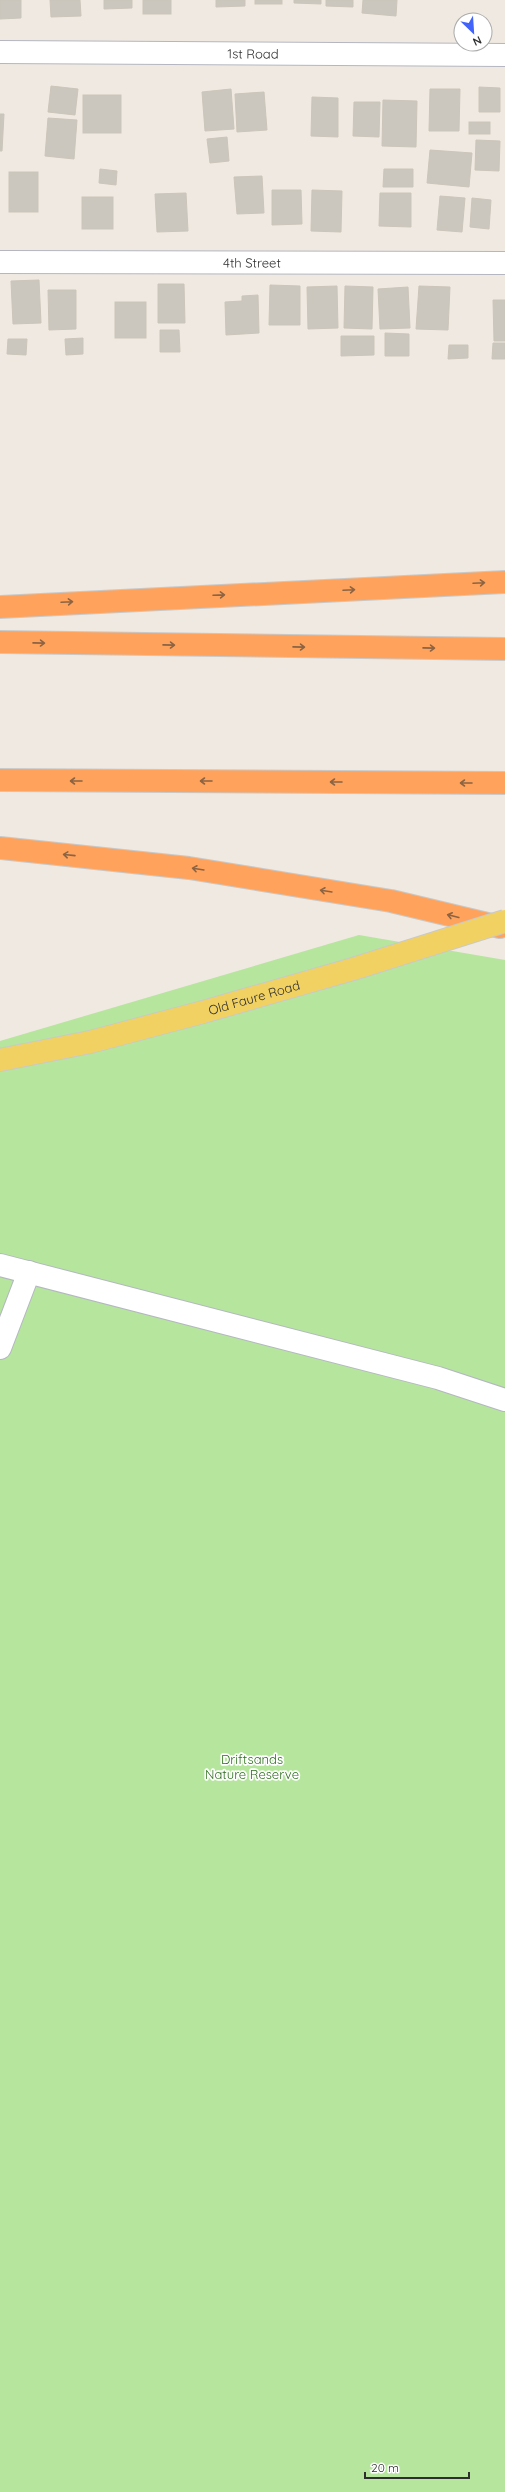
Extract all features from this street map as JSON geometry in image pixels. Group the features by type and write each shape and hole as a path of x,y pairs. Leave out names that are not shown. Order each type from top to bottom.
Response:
{"highway":[{"path":"0,607 505,582"},
{"path":"0,642 505,649"},
{"path":"0,780 505,783"},
{"path":"0,848 189,868 391,901 505,929"}],"main road":[{"name":"Old Faure Road","path":"0,1060 90,1042 203,1012 353,969 505,921"}],"street":[{"name":"1st Road","path":"0,52 505,55"},
{"name":"4th Street","path":"0,262 505,263"},
{"path":"0,1265 291,1342 438,1378 505,1400"},
{"path":"0,1348 29,1272"}],"green space":[{"name":"Driftsands Nature Reserve","path":"359,935 505,960 505,2492 0,2492 0,1041"}],"building":[{"path":"0,0 21,0 21,18 0,19"},
{"path":"50,0 80,0 81,16 51,17"},
{"path":"104,0 132,0 132,8 104,9"},
{"path":"143,0 171,0 171,14 143,14"},
{"path":"216,0 245,0 245,6 216,7"},
{"path":"255,0 282,0 282,4 255,4"},
{"path":"294,0 321,0 321,4 294,3"},
{"path":"326,0 353,0 353,7 326,6"},
{"path":"363,0 397,0 396,16 362,13"},
{"path":"51,86 78,89 75,115 48,112"},
{"path":"479,87 500,88 500,112 479,112"},
{"path":"231,89 234,129 205,131 202,92"},
{"path":"430,89 460,89 459,131 429,131"},
{"path":"264,92 267,130 237,132 235,94"},
{"path":"83,95 121,95 121,133 83,133"},
{"path":"312,97 338,98 338,137 311,136"},
{"path":"383,100 417,101 416,147 382,146"},
{"path":"354,102 380,102 379,137 353,136"},
{"path":"0,114 4,114 2,151 0,151"},
{"path":"48,118 77,120 74,159 45,156"},
{"path":"469,122 490,122 490,134 469,134"},
{"path":"227,137 229,161 210,163 207,139"},
{"path":"476,140 500,141 499,171 475,170"},
{"path":"430,150 472,153 469,187 427,183"},
{"path":"100,169 117,171 116,185 99,183"},
{"path":"384,169 413,169 413,187 383,187"},
{"path":"9,172 38,172 38,212 9,212"},
{"path":"262,176 264,213 237,214 234,177"},
{"path":"272,190 301,190 302,224 272,225"},
{"path":"312,190 342,191 341,232 311,231"},
{"path":"186,193 188,231 157,232 155,194"},
{"path":"380,193 411,193 411,227 379,226"},
{"path":"440,196 465,198 462,232 437,230"},
{"path":"82,197 113,197 113,229 82,229"},
{"path":"472,198 491,200 489,229 470,227"},
{"path":"39,280 41,323 13,324 11,281"},
{"path":"158,284 184,284 185,323 158,323"},
{"path":"270,285 300,286 300,325 269,325"},
{"path":"337,286 338,328 308,329 307,287"},
{"path":"345,286 373,287 372,329 344,328"},
{"path":"419,286 450,287 448,330 416,329"},
{"path":"408,287 410,328 380,329 378,289"},
{"path":"48,290 76,290 76,329 49,330"},
{"path":"258,295 259,333 226,335 225,302 242,301 242,296"},
{"path":"493,300 505,300 505,341 494,341"},
{"path":"115,302 146,302 146,338 115,338"},
{"path":"160,330 179,330 180,352 160,352"},
{"path":"385,333 409,334 409,356 385,356"},
{"path":"341,336 374,336 374,355 341,356"},
{"path":"83,338 83,354 66,355 65,339"},
{"path":"8,339 27,339 26,355 7,354"},
{"path":"493,343 505,343 505,359 492,359"},
{"path":"449,345 468,345 468,358 448,359"}]}
